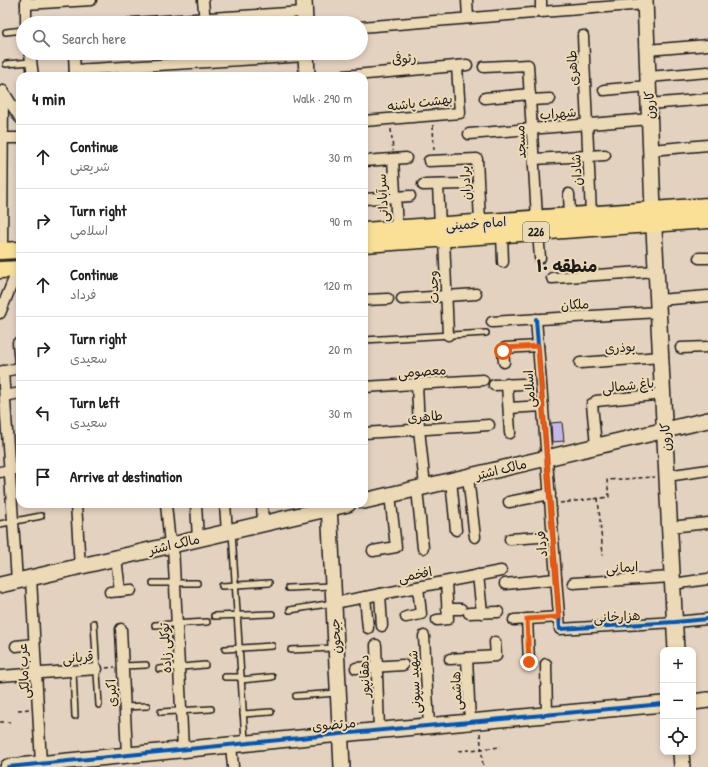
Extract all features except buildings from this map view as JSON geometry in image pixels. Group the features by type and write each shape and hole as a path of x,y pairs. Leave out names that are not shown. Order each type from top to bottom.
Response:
{"main road":[{"name":"کارون","path":"645,2 656,271 676,647"},
{"path":"306,60 307,72"},
{"name":"امام خمینی","path":"368,243 442,232 480,222 538,225 654,217 708,206"},
{"name":"امام خمینی","path":"368,231 397,228 442,232 502,234 570,216 591,214 708,220"},
{"path":"1,251 16,250"},
{"path":"0,270 16,269"},
{"name":"مالک اشتر","path":"368,499 708,420"},
{"name":"مالک اشتر","path":"0,585 198,539 321,508"},
{"name":"جیحون","path":"329,508 342,767"},
{"path":"696,702 708,700"},
{"name":"مرتضوی","path":"8,767 102,762 126,755 183,749 660,704"},
{"path":"682,755 682,767"}],"street":[{"path":"26,16 26,2 91,0"},
{"path":"203,0 205,16"},
{"path":"467,0 468,18"},
{"path":"537,13 540,0"},
{"path":"368,26 537,13 645,2"},
{"path":"260,16 304,12"},
{"name":"طاهری","path":"583,36 587,124"},
{"path":"647,50 708,45"},
{"path":"30,60 32,72"},
{"path":"74,60 75,72"},
{"path":"84,72 189,60"},
{"name":"مسجد","path":"484,67 528,64 540,258"},
{"name":"رئوفی","path":"368,74 462,66"},
{"name":"بهشت پاشنه","path":"368,121 460,113 462,66"},
{"path":"604,90 648,81 708,72"},
{"path":"2,88 16,111"},
{"path":"1,251 3,138 2,88"},
{"path":"485,98 530,97 550,99"},
{"name":"شهراب","path":"469,134 587,124 708,99"},
{"name":"شادان","path":"587,124 591,214"},
{"path":"3,138 16,138"},
{"path":"651,150 708,145"},
{"path":"534,159 605,155"},
{"path":"368,161 406,158"},
{"name":"سرآبادانی","path":"393,159 397,228"},
{"name":"برادران","path":"432,161 477,159 480,222"},
{"path":"423,186 464,184"},
{"name":"وحدت","path":"438,185 448,335"},
{"path":"569,194 570,216"},
{"path":"368,199 410,196"},
{"path":"708,220 708,225"},
{"path":"502,234 503,262"},
{"path":"552,278 656,271"},
{"path":"0,313 16,276"},
{"path":"402,299 476,294"},
{"name":"ملکان","path":"492,322 536,319 658,306 708,296"},
{"path":"368,300 388,299"},
{"name":"اسلامی","path":"536,319 547,457"},
{"path":"504,362 504,349 538,346"},
{"path":"681,348 708,347"},
{"name":"بوذری","path":"580,363 661,358"},
{"path":"2,372 16,369"},
{"name":"عرب مالکی","path":"2,372 5,396 5,471 34,644 36,674 35,765"},
{"name":"معصومی","path":"368,387 482,380"},
{"path":"417,384 422,548"},
{"path":"507,384 510,433"},
{"path":"494,385 523,384"},
{"path":"5,396 16,394"},
{"name":"باغ شمالی","path":"596,445 594,402 663,394"},
{"path":"509,408 543,406"},
{"name":"طاهری","path":"368,433 488,425"},
{"name":"فرداد","path":"547,457 560,629"},
{"path":"5,471 16,469"},
{"path":"667,476 708,470"},
{"path":"468,477 475,538"},
{"path":"450,480 456,530"},
{"path":"373,551 396,547 390,495"},
{"path":"509,502 550,499"},
{"path":"78,508 80,566"},
{"path":"166,508 171,545"},
{"path":"196,508 198,539"},
{"path":"226,508 229,531"},
{"path":"262,508 263,523"},
{"path":"670,527 708,523"},
{"path":"510,539 553,536"},
{"name":"توکلی زاده","path":"171,545 175,583 183,749"},
{"path":"116,558 115,592 131,590"},
{"name":"افخمی","path":"334,603 501,571"},
{"path":"478,575 482,613"},
{"path":"505,584 556,579"},
{"name":"ایمانی","path":"574,583 708,580"},
{"path":"437,620 448,619 446,582"},
{"path":"406,617 421,614 418,587"},
{"path":"380,594 382,626"},
{"path":"365,597 368,628"},
{"path":"448,610 482,613 498,612"},
{"path":"514,620 559,617"},
{"path":"527,619 529,662"},
{"name":"هزارخانی","path":"560,629 708,619"},
{"name":"اکبری","path":"121,629 126,755"},
{"name":"شهید سپونی","path":"424,636 429,726"},
{"path":"450,659 496,656 495,642"},
{"path":"16,646 34,644"},
{"name":"دهقانپور","path":"376,645 379,730"},
{"name":"هاشمی","path":"467,658 475,722"},
{"path":"546,664 547,715"},
{"path":"356,668 403,666"},
{"name":"قربانی","path":"0,676 97,668"},
{"path":"233,767 238,744"}],"lane":[{"path":"6,32 16,31"},
{"path":"6,64 20,60"},
{"path":"368,340 486,333"},
{"path":"0,524 41,516"},
{"path":"229,531 235,585 243,714 238,744"},
{"path":"153,583 197,583"},
{"path":"222,586 269,583"},
{"path":"288,588 333,586"},
{"path":"290,610 334,603"},
{"path":"214,616 272,614"},
{"path":"155,625 207,622"},
{"path":"94,623 99,705"},
{"path":"225,649 272,646"},
{"path":"292,650 336,648"},
{"path":"122,666 146,665"},
{"path":"159,669 205,665"},
{"path":"73,671 75,716"},
{"path":"225,677 272,677"},
{"path":"296,696 338,693"},
{"path":"124,707 147,706"},
{"path":"161,712 211,709"},
{"path":"243,714 271,712"}],"path":[{"path":"432,161 433,115"},
{"path":"550,499 598,498 608,496 606,480 667,476"},
{"path":"598,498 603,555"},
{"path":"0,722 10,722"},
{"path":"475,722 483,767"},
{"path":"459,751 501,747"}],"cycle path":[{"path":"536,319 560,629 708,619"},
{"path":"8,767 660,704"}],"district":[{"name":"منطقه ۱۰","path":"567,266"}],"route":[{"path":"503,351 505,348 538,346 559,617 527,619 529,662"}]}
